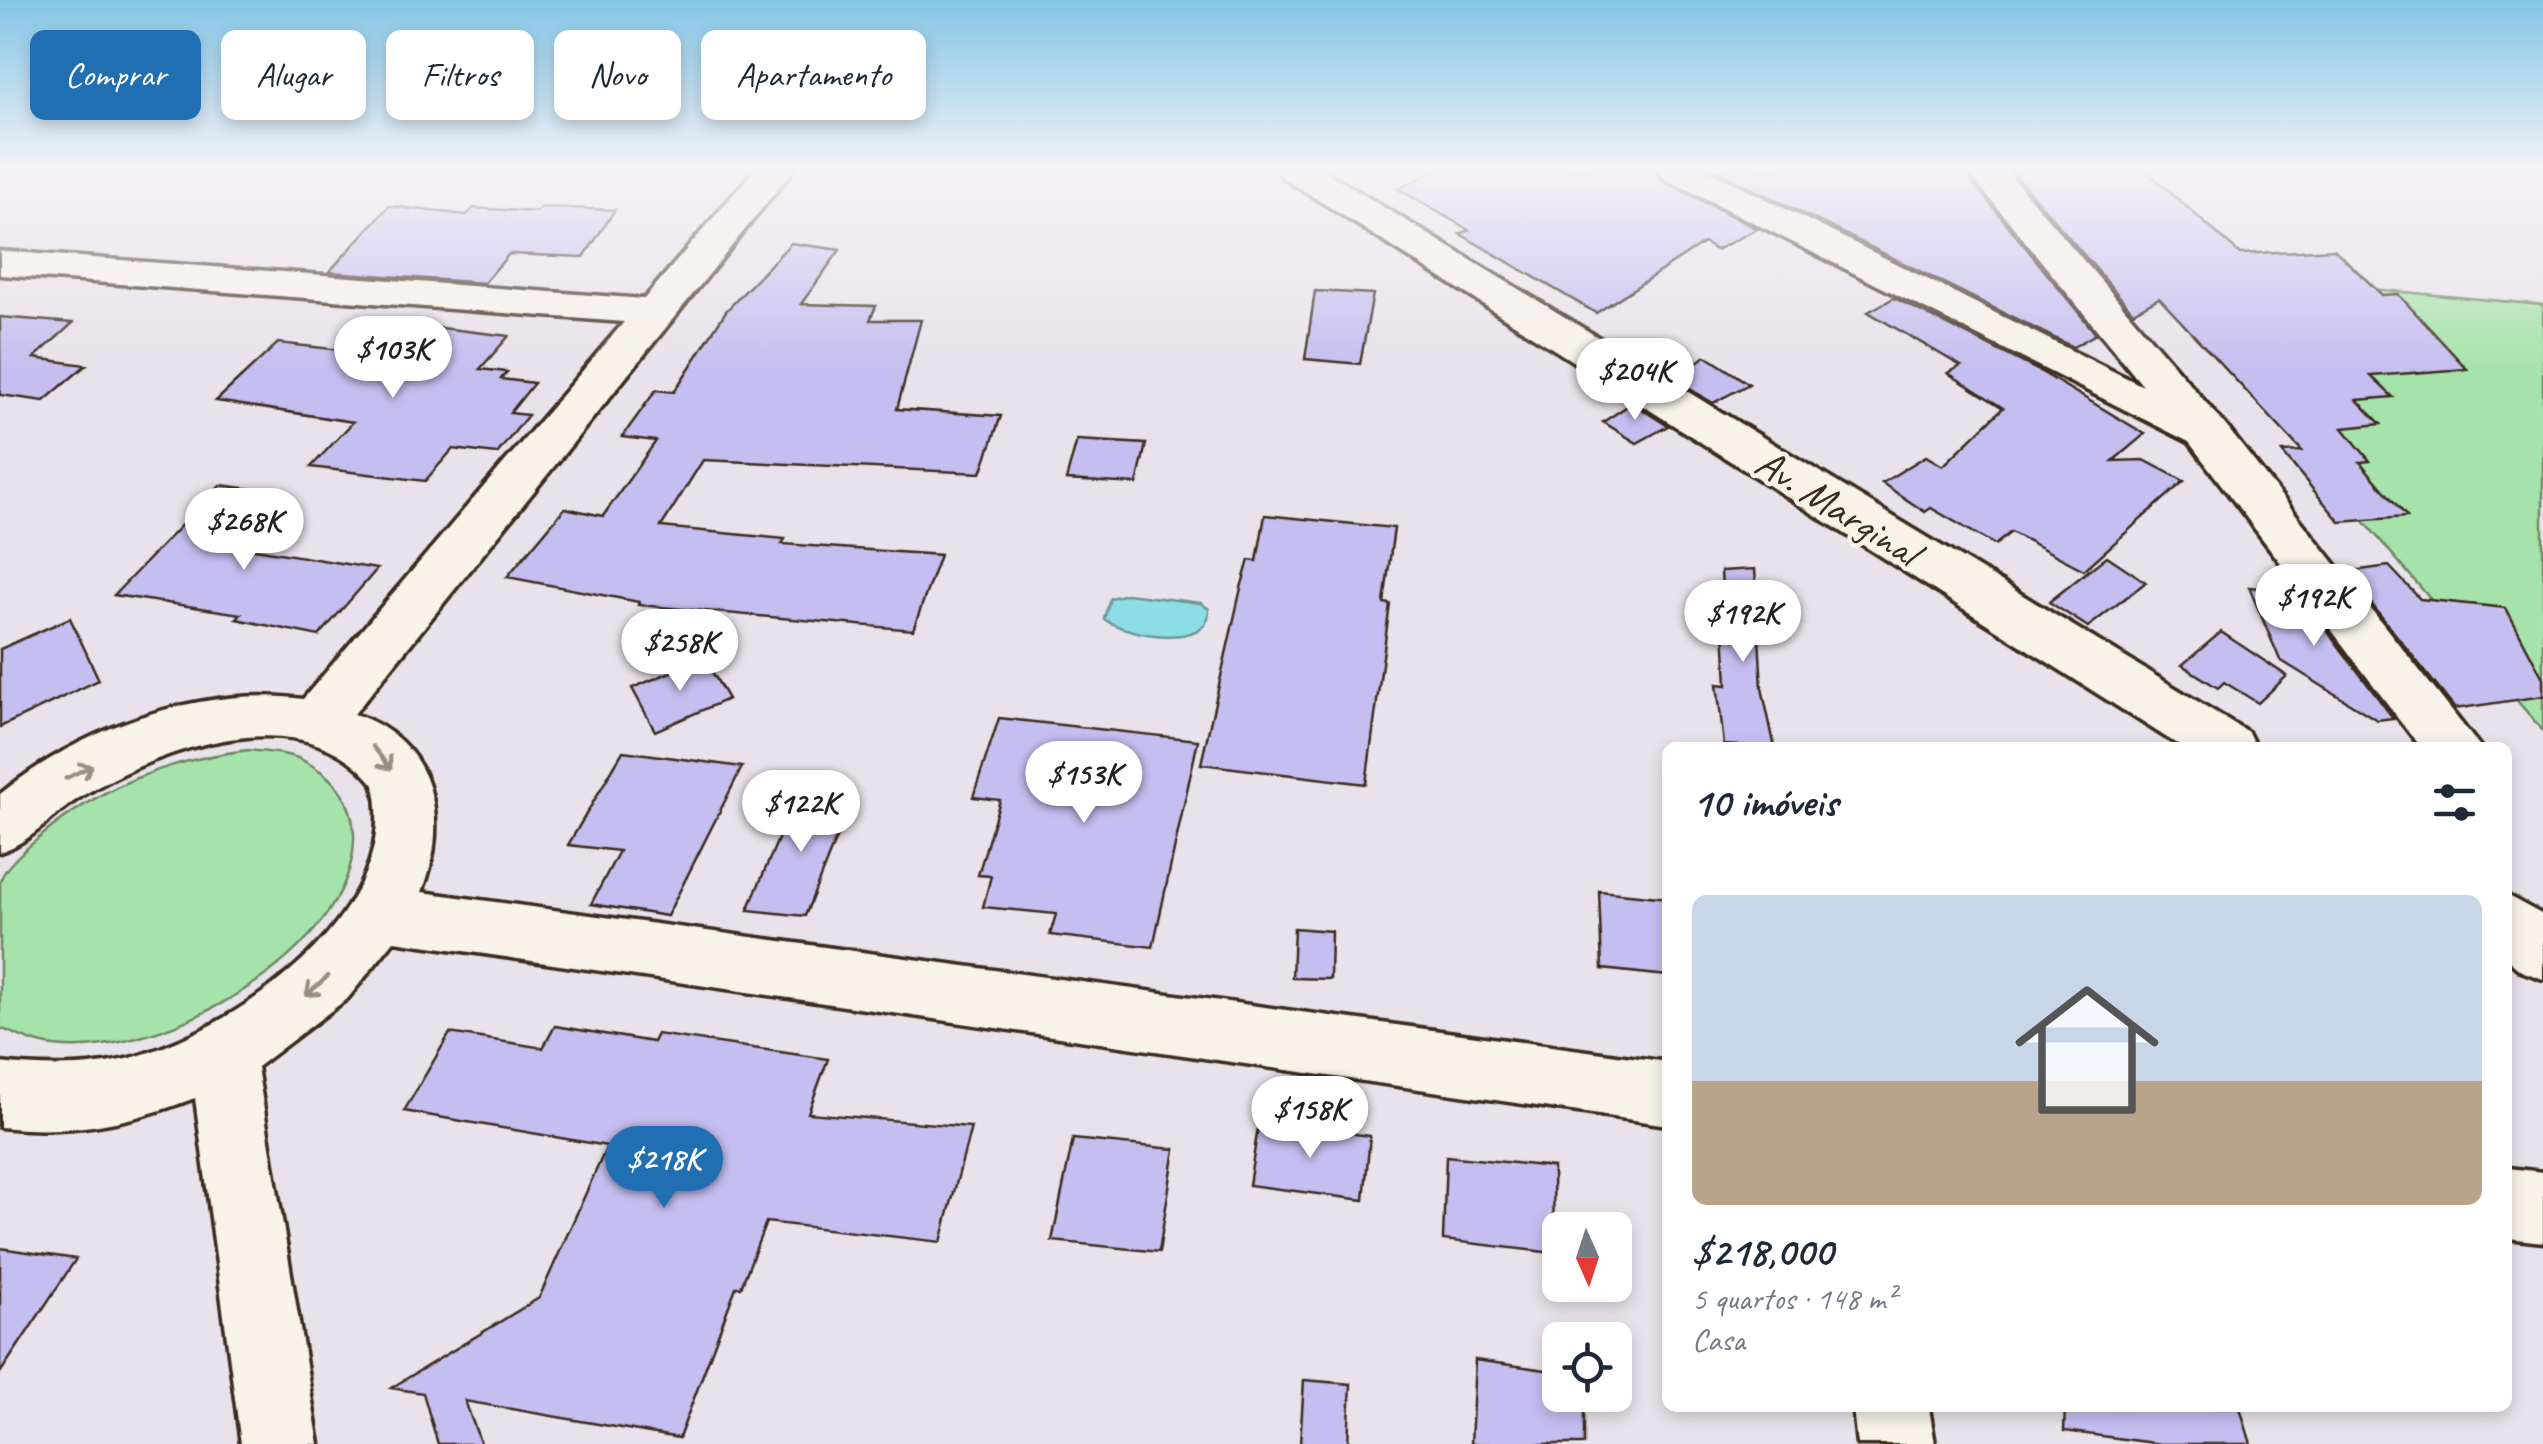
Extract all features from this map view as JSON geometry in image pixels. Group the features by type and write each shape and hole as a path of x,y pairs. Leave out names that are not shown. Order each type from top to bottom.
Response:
{"street":[{"path":"318,720 719,236"},
{"name":"Av. Marginal","path":"1403,236 2218,742"},
{"path":"1810,236 2210,438"},
{"path":"2041,236 2210,438 2448,742"},
{"path":"0,262 656,312"},
{"path":"0,828 60,781 150,738 239,716 318,720 372,744 404,787 408,845 381,913 342,964 302,1000 222,1053 137,1088 53,1102 0,1095"},
{"path":"381,913 1662,1093"},
{"path":"2512,926 2543,952"},
{"path":"222,1053 280,1444"},
{"path":"2512,1203 2543,1207"},
{"path":"1892,1412 1896,1444"}],"green space":[{"path":"2244,277 2543,305 2543,731 2317,466"},
{"path":"248,750 300,759 322,772 345,798 354,834 346,878 322,920 285,959 240,993 189,1019 137,1038 87,1047 43,1044 0,1028 0,882 11,864 63,819 112,789 190,760"}],"water":[{"path":"1127,594 1201,603 1209,609 1206,622 1196,631 1165,636 1130,630 1104,619 1110,598"}],"building":[{"path":"361,236 598,236 584,257 509,254 484,283 329,272"},
{"path":"1464,236 1743,236 1716,250 1704,243 1596,313"},
{"path":"1849,236 2017,236 2096,334 2073,347"},
{"path":"2068,236 2220,236 2240,254 2334,249 2382,295 2398,294 2467,369 2371,376 2393,397 2357,400 2381,424 2343,428 2370,461 2360,462 2407,517 2340,522 2282,452 2302,451 2159,298 2133,312"},
{"path":"791,243 840,250 801,304 876,306 870,320 921,320 897,409 1001,416 981,473 703,460 661,527 785,539 782,544 940,555 913,630 638,605 639,602 507,577 565,508 603,516 656,441 622,437 656,390 674,392 726,311"},
{"path":"1315,291 1373,294 1360,364 1305,359"},
{"path":"1894,298 2043,373 2145,434 2113,461 2144,460 2184,481 2084,570 2011,532 1995,545 1931,508 1925,512 1882,483 1926,456 1943,466 2003,408 1948,373 1961,366 1868,312"},
{"path":"0,317 73,323 34,358 86,365 44,401 0,395"},
{"path":"433,327 509,336 480,369 507,372 501,379 534,383 510,413 528,415 497,454 453,449 425,481 311,467 353,422 216,401 278,343 404,357"},
{"path":"1706,356 1749,384 1713,403 1672,378"},
{"path":"1632,403 1668,426 1637,443 1603,422"},
{"path":"1077,440 1146,444 1137,484 1066,480"},
{"path":"220,485 267,491 218,543 377,569 319,636 236,619 241,614 114,595"},
{"path":"1265,515 1394,528 1384,603 1390,604 1366,784 1201,764 1241,588 1249,560 1257,561"},
{"path":"2107,556 2146,582 2088,627 2049,602"},
{"path":"2389,566 2420,599 2506,608 2543,678 2543,696 2455,709 2346,572"},
{"path":"1755,569 1762,688 1774,742 1724,742 1717,684 1727,685 1721,571"},
{"path":"2249,587 2298,592 2393,718 2377,720 2280,660"},
{"path":"70,618 99,680 0,727 0,649"},
{"path":"2221,632 2287,676 2258,703 2224,682 2218,688 2182,665"},
{"path":"704,658 728,699 655,731 632,688"},
{"path":"999,718 1198,740 1153,947 1050,935 1056,914 983,907 991,876 978,875 1000,800 973,797"},
{"path":"623,751 742,767 667,916 591,904 619,851 568,845"},
{"path":"798,792 852,798 805,916 748,910"},
{"path":"1599,891 1662,897 1662,975 1602,969"},
{"path":"1294,928 1331,931 1330,979 1292,978"},
{"path":"555,1026 653,1042 657,1034 828,1059 808,1113 971,1127 941,1242 766,1222 741,1287 736,1287 679,1438 465,1401 481,1444 438,1444 423,1393 391,1388 539,1298 607,1146 404,1111 450,1033 543,1048"},
{"path":"1259,1121 1370,1136 1364,1200 1249,1185"},
{"path":"1073,1139 1175,1149 1159,1252 1052,1241"},
{"path":"1446,1156 1553,1167 1554,1212 1542,1212 1542,1252 1443,1240"},
{"path":"0,1248 76,1259 0,1373"},
{"path":"1475,1360 1542,1369 1542,1412 1584,1412 1584,1444 1471,1444"},
{"path":"1304,1380 1351,1384 1348,1444 1300,1444"},
{"path":"2065,1412 2241,1412 2251,1444 2161,1444 2064,1431"}]}
